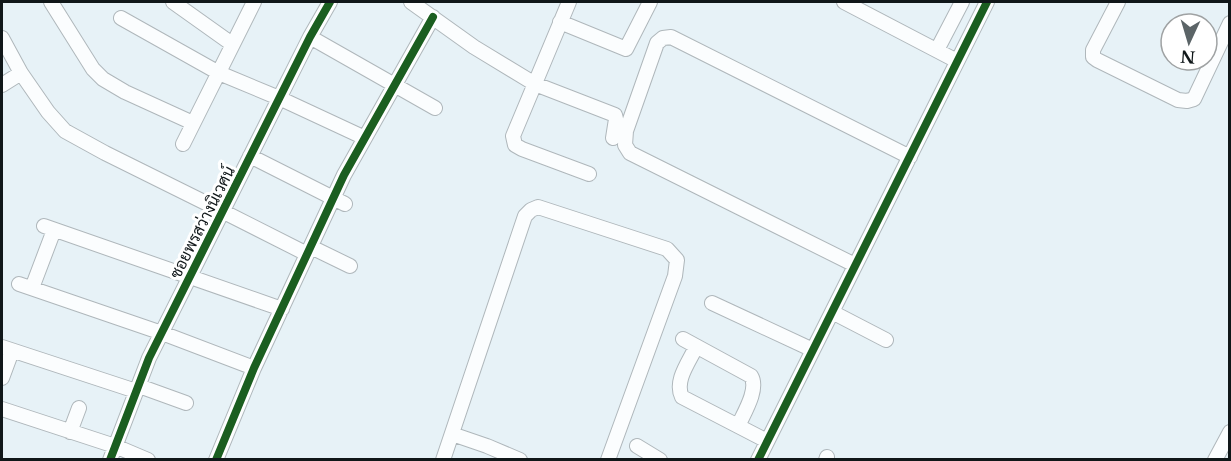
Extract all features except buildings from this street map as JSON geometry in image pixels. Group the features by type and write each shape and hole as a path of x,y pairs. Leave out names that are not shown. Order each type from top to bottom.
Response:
{"street":[{"path":"51,2 93,69 103,79 125,92 193,123"},
{"path":"173,2 232,44"},
{"path":"183,144 254,2"},
{"name":"ซอยพรสว่างนิเวศน์","path":"112,453 149,358 310,37 330,2"},
{"path":"411,2 474,47 535,84 615,115 613,138"},
{"path":"569,2 513,136 515,145 522,149 589,174"},
{"path":"560,22 626,49 650,2"},
{"path":"844,2 957,61"},
{"path":"937,50 962,2"},
{"path":"758,459 987,2"},
{"path":"1118,2 1093,50 1093,57 1178,100 1194,99 1230,23"},
{"path":"216,459 254,368 309,251 339,201 344,175 433,17"},
{"path":"121,18 219,73 365,138"},
{"path":"310,37 435,108"},
{"path":"855,265 630,153 626,145 626,131 657,43 663,38 671,37 910,157"},
{"path":"2,38 21,73 48,112 65,131 222,211 309,251 350,266"},
{"path":"2,85 21,73"},
{"path":"250,156 339,201"},
{"path":"443,459 525,216 538,207 667,249 677,260 675,276 608,459"},
{"path":"254,368 162,333 25,286 49,228 282,309"},
{"path":"712,303 813,350"},
{"path":"832,312 886,340"},
{"path":"683,339 751,376 755,382 738,426"},
{"path":"696,347 679,383 682,397 767,441"},
{"path":"2,378 7,349 186,404"},
{"path":"69,432 79,408"},
{"path":"2,409 69,432 112,453 148,459"},
{"path":"1215,459 1230,432"},
{"path":"452,434 487,446 512,458"},
{"path":"482,459 487,446"},
{"path":"637,446 660,459"}],"cycle path":[{"path":"110,460 149,358 310,37 330,2"},
{"path":"758,460 987,2"},
{"path":"216,460 254,368 344,175 433,17"}]}
